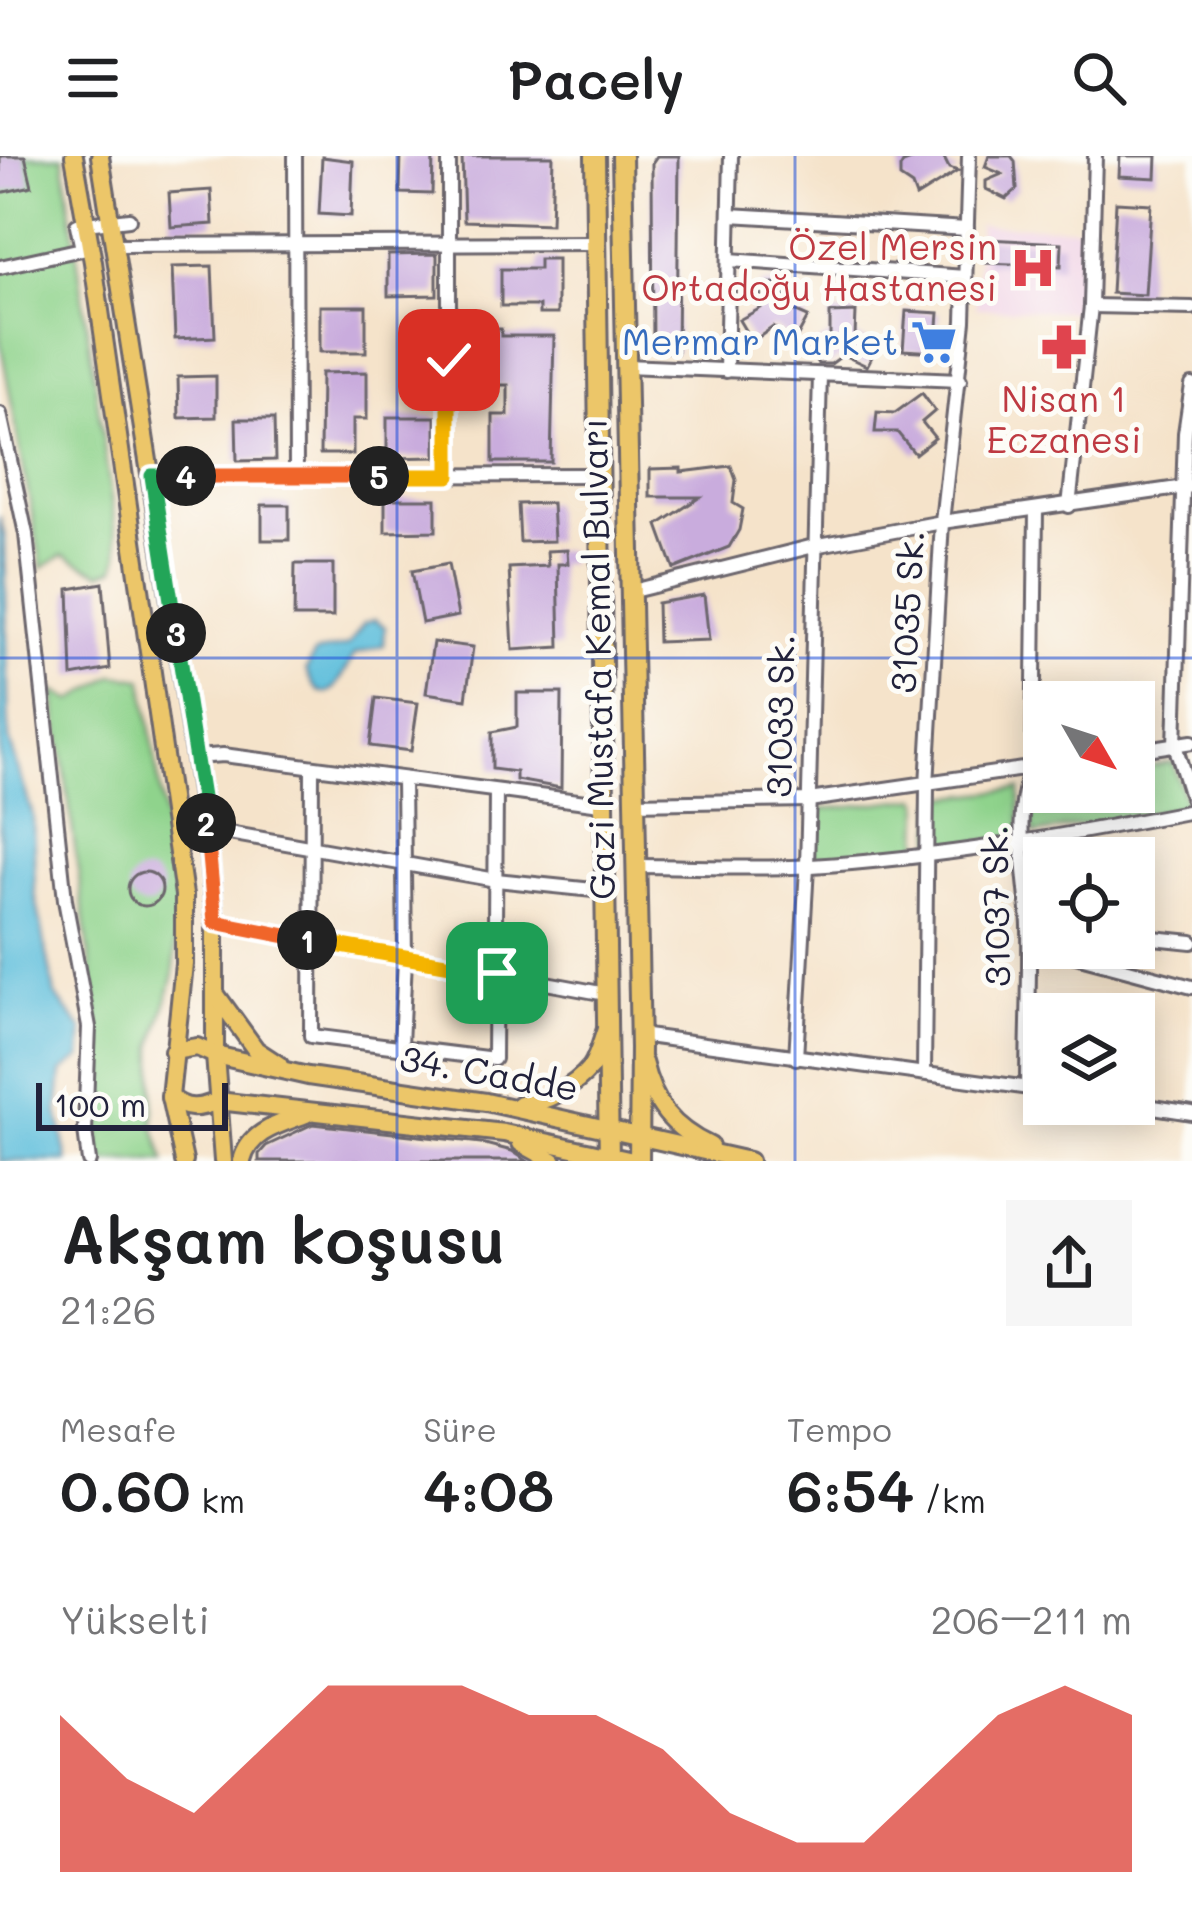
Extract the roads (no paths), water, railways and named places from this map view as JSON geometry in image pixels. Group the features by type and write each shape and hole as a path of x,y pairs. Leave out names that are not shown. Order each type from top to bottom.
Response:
{"highway":[{"name":"Gazi Mustafa Kemal Bulvarı","path":"595,156 609,1158"},
{"name":"Gazi Mustafa Kemal Bulvarı","path":"622,156 640,1042 636,1161"}],"main road":[{"path":"74,156 184,896 184,964 170,1096 184,1161"},
{"path":"100,156 120,220 116,245 206,829 215,922 215,1055 223,1161"},
{"path":"215,994 256,1050 279,1066 308,1076"},
{"path":"486,1102 533,1105 566,1088 593,1065 606,1028"},
{"path":"640,1042 660,1108 679,1130 744,1160"},
{"path":"173,1051 197,1047 215,1055"},
{"name":"34. Cadde","path":"215,1055 308,1076 486,1102 744,1160"},
{"path":"170,1096 186,1108 218,1101"},
{"name":"34. Cadde","path":"218,1101 504,1133 636,1161"},
{"path":"242,1161 245,1147 265,1130 312,1112"},
{"path":"504,1133 553,1161"}],"street":[{"path":"295,156 296,476"},
{"path":"448,156 449,476"},
{"path":"727,371 731,156"},
{"name":"31035 Sk.","path":"924,1073 927,784 942,522 960,380 969,156"},
{"path":"1069,506 1090,306 1095,156"},
{"path":"730,215 968,229"},
{"path":"0,267 82,249 77,225 120,220"},
{"path":"116,245 596,243"},
{"path":"730,260 965,277"},
{"path":"1090,306 1192,308"},
{"path":"625,366 960,380"},
{"name":"31033 Sk.","path":"796,1058 807,867 820,375"},
{"path":"1192,385 1185,433 1187,610 1175,745 1192,800"},
{"path":"0,414 26,534 65,900 89,1027 85,1131 89,1161"},
{"path":"152,476 597,476"},
{"path":"628,593 814,546 1188,486"},
{"name":"31037 Sk.","path":"1036,510 1037,681"},
{"path":"1155,748 1192,742"},
{"path":"195,757 223,755 601,804"},
{"path":"633,803 809,800 1023,768"},
{"path":"312,769 311,1036 494,1059 496,791"},
{"path":"401,1045 403,779"},
{"path":"1064,837 1192,811"},
{"path":"206,829 496,880 603,892"},
{"path":"636,866 807,867 1023,845"},
{"path":"215,922 606,994"},
{"path":"1155,938 1192,942"},
{"path":"1124,969 1192,987"},
{"path":"640,1042 1023,1087"},
{"path":"1155,1107 1192,1113"}],"water":[{"path":"0,516 5,538 9,739 33,816 35,893 55,995 83,1030 81,1058 62,1072 58,1112 68,1161 0,1161"},
{"path":"375,620 385,627 384,645 355,654 335,688 321,692 306,670 315,653 348,646 364,623"}],"place":[{"name":"Özel Mersin Ortadoğu Hastanesi","path":"1033,268"},
{"name":"Mermar Market","path":"934,342"},
{"name":"Nisan 1 Eczanesi","path":"1064,347"}]}
